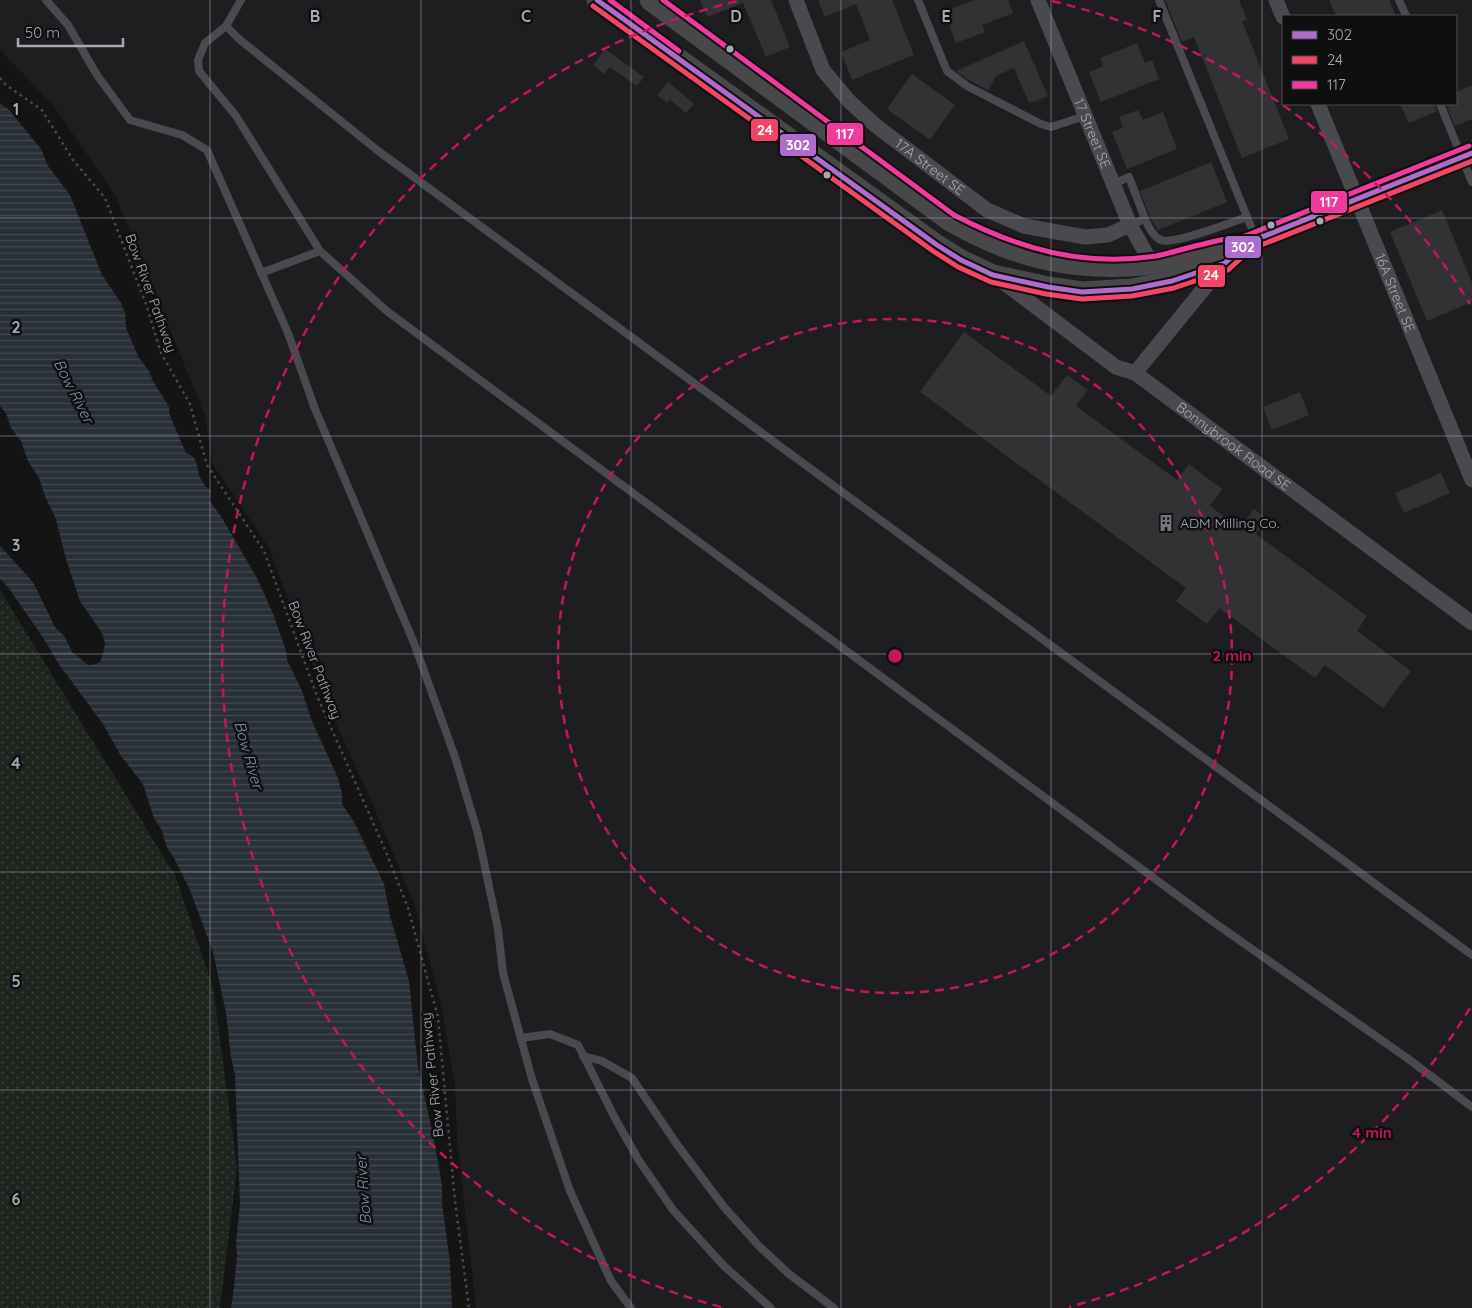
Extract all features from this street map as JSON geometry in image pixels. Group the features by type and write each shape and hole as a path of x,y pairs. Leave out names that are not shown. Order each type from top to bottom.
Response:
{"street":[{"path":"597,0 937,245 993,275 1048,288 1082,292 1132,289 1172,281 1225,263"},
{"path":"650,0 950,221 972,234 1018,253 1062,263 1104,267 1152,264 1252,241 1467,155"},
{"name":"17A Street SE","path":"796,0 823,70 849,101 883,131 987,210 1024,226 1085,238 1108,235 1130,225"},
{"name":"17 Street SE","path":"1038,0 1130,225 1152,264"},
{"path":"1276,0 1282,15"},
{"name":"16A Street SE","path":"1318,105 1472,480"},
{"path":"1135,374 1225,263 1252,241"},
{"name":"Bonnybrook Road SE","path":"993,275 1116,367 1135,374 1472,623"}],"lane":[{"path":"46,0 68,25 97,75 130,120 182,135 207,150 288,333 315,409 414,643 455,757 478,834 498,929 503,973 532,1079 570,1191 611,1281 631,1308"},
{"path":"241,0 226,26 205,43 198,60 199,71 236,116 320,251 396,318 1212,920 1407,1058 1472,1107"},
{"path":"918,0 947,71 967,86 1040,124 1051,127 1085,116"},
{"path":"1159,0 1247,217 1252,241"},
{"path":"1399,0 1406,15"},
{"path":"226,26 238,38 385,156 1472,955"},
{"path":"1441,105 1467,155 1472,182"},
{"path":"1113,184 1129,177 1150,230 1162,241 1187,236 1247,217"},
{"path":"1130,225 1145,219"},
{"path":"261,273 320,251"},
{"path":"521,1038 550,1034 578,1045 629,1143 673,1210 724,1266 771,1308"},
{"path":"583,1056 602,1061 632,1078 676,1144 724,1207 759,1246 789,1274 834,1308"}],"path":[{"name":"Bow River Pathway","path":"0,78 6,85 42,110 73,160 104,198 146,304 160,353 190,404 207,465 264,551 317,696 386,852 408,908 438,1017 455,1201 469,1308"}],"shaded area":[{"path":"0,0 1472,0 1472,1308 476,1308 457,1139 455,1086 441,1005 415,906 373,805 325,699 269,548 212,463 205,416 115,195 53,105 0,50"},
{"path":"0,590 175,875 213,987 237,1168 220,1308 0,1308"}],"water":[{"name":"Bow River","path":"0,103 9,110 41,149 48,166 70,195 102,275 121,303 125,313 126,328 139,358 149,371 169,407 170,416 186,453 191,455 196,461 200,477 211,491 209,500 222,518 258,580 274,616 286,651 287,660 338,778 342,794 342,804 354,822 384,884 390,916 409,981 418,1067 442,1185 442,1203 450,1262 452,1308 231,1308 240,1204 235,1075 226,1013 213,952 190,890 167,848 162,831 154,818 143,784 121,756 103,724 58,663 8,587 0,579 0,546 33,582 55,627 65,637 72,652 88,665 100,662 105,644 102,633 80,601 66,559 56,519 39,478 28,461 21,441 11,428 6,413 0,406"}],"building":[{"path":"700,0 771,0 790,47 766,57 743,3 707,17"},
{"path":"818,0 892,0 914,55 852,80 841,52 870,40 856,4 825,17"},
{"path":"974,0 1008,0 1013,13 982,25 985,32 956,43 944,12"},
{"path":"1165,0 1239,0 1247,20 1242,21 1289,139 1242,158 1194,37 1182,42"},
{"path":"1329,0 1389,0 1396,15 1336,15"},
{"path":"1024,41 1048,96 1029,103 1014,68 996,76 988,90 956,71"},
{"path":"1137,43 1145,63 1152,60 1159,79 1101,102 1089,72 1103,66 1100,58"},
{"path":"605,49 644,77 637,86 610,67 604,74 593,65"},
{"path":"912,74 955,105 930,140 887,109"},
{"path":"668,82 694,104 686,113 670,100 667,103 657,95"},
{"path":"1472,85 1472,119 1455,126 1446,105 1457,105 1457,92"},
{"path":"1400,105 1434,105 1437,111 1409,123"},
{"path":"1138,110 1143,120 1163,112 1177,149 1127,169 1112,132 1123,127 1119,117"},
{"path":"1211,162 1227,202 1158,230 1150,217 1140,191"},
{"path":"1442,210 1472,283 1472,302 1427,321 1390,232"},
{"name":"ADM Milling Co.","path":"964,332 1051,396 1067,375 1088,390 1076,406 1177,480 1189,464 1222,489 1210,506 1240,528 1254,509 1267,519 1256,534 1367,616 1357,631 1411,671 1383,708 1325,665 1315,678 1219,608 1207,624 1176,601 1186,588 920,392"},
{"path":"1300,392 1309,415 1272,430 1263,407"},
{"path":"1441,473 1450,493 1404,513 1395,493"}],"transit line":[{"name":"302","path":"597,0 937,245 961,260 993,275 1048,287 1082,292 1132,289 1172,281 1225,263 1247,243 1472,153"},
{"name":"117","path":"610,0 679,51"},
{"name":"117","path":"663,0 954,215 978,227 1027,246 1077,257 1129,259 1156,256 1214,241 1245,236 1469,146"},
{"name":"24","path":"593,6 933,251 958,267 991,282 1046,294 1082,299 1132,296 1174,288 1228,270 1251,249 1472,161"}],"place":[{"name":"ADM Milling Co.","path":"1166,523"}]}
